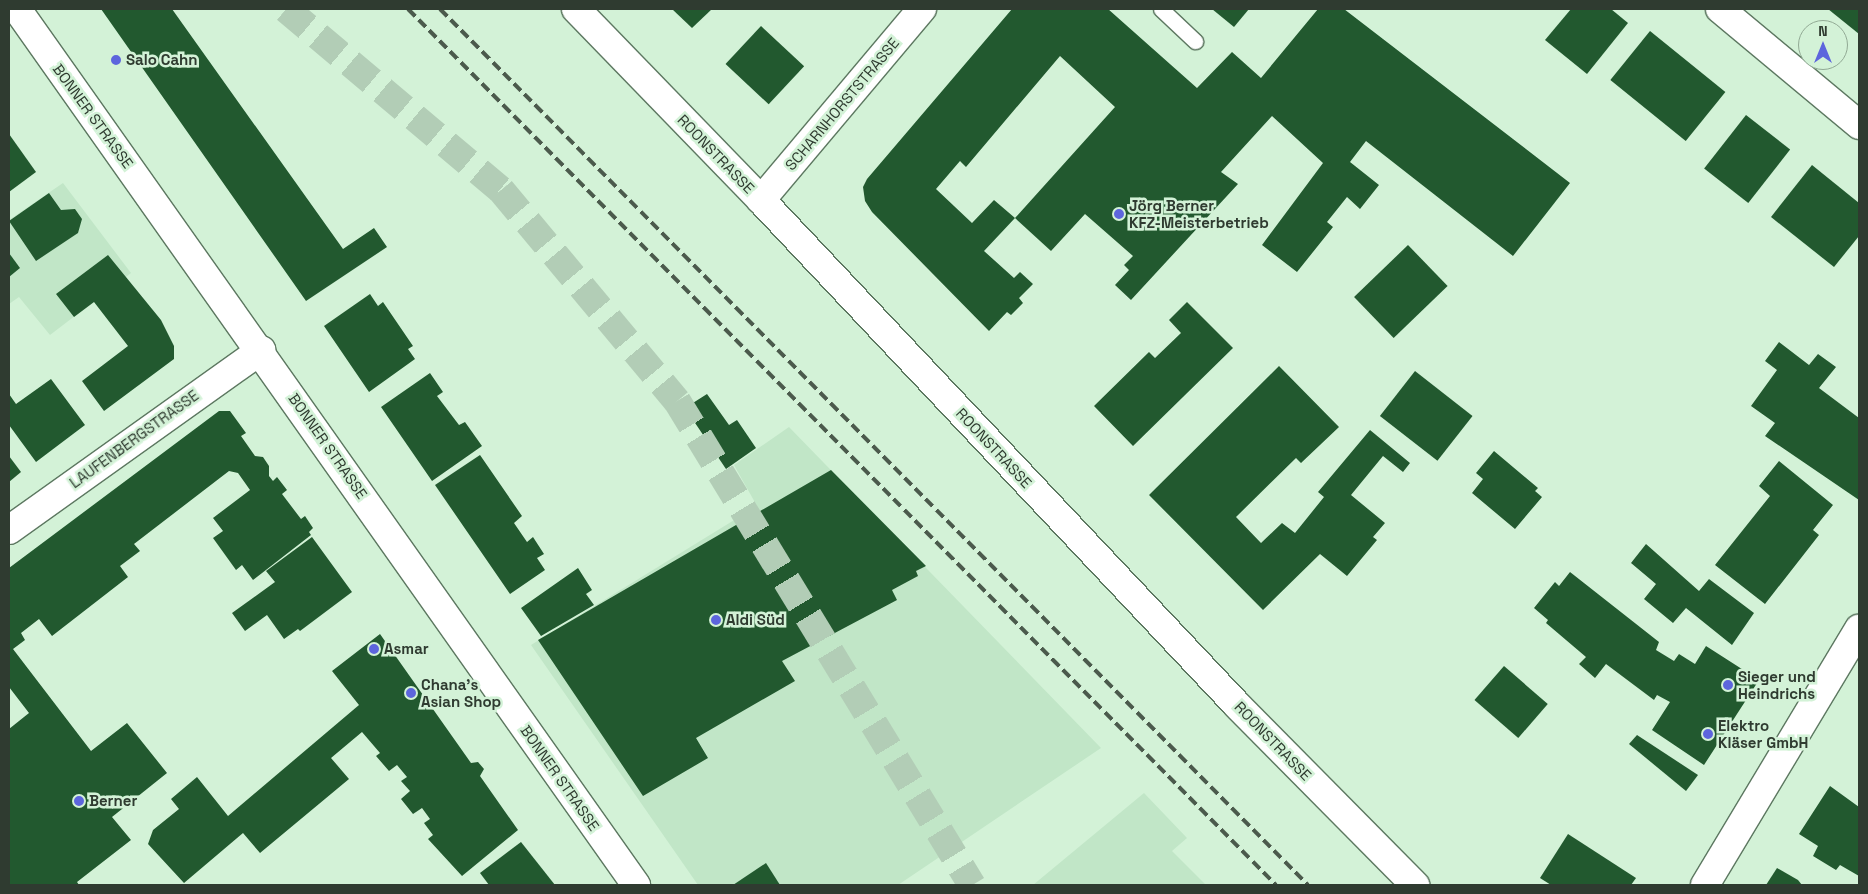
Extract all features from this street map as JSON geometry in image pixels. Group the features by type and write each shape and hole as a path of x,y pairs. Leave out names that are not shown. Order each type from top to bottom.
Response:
{"street":[{"name":"BONNER STRASSE","path":"17,9 261,350 636,885"},
{"name":"ROONSTRASSE","path":"576,9 761,200 1238,706 1415,885"},
{"name":"SCHARNHORSTSTRASSE","path":"761,200 922,9"},
{"path":"1720,9 1859,125"},
{"name":"LAUFENBERGSTRASSE","path":"9,530 261,350"},
{"path":"1705,885 1859,630"}],"lane":[{"path":"1162,9 1195,41"}],"shaded area":[{"path":"63,183 131,273 50,335 19,297 9,304 9,220"},
{"path":"789,427 1101,748 898,885 698,885 531,645 757,506 734,465"},
{"path":"1144,793 1187,838 1172,851 1206,885 1033,885"}],"building":[{"path":"101,9 172,9 343,249 374,228 387,247 306,301"},
{"path":"672,9 712,9 692,28"},
{"path":"1012,9 1108,9 1197,88 1232,52 1261,78 1318,9 1344,9 1570,183 1513,256 1366,141 1350,162 1379,185 1360,209 1347,197 1327,222 1333,227 1297,272 1262,245 1323,163 1272,116 1221,172 1238,184 1131,300 1115,285 1129,270 1124,265 1133,256 1085,214 1051,251 1015,218 984,251 1014,278 1020,272 1033,284 1019,298 1023,303 1011,315 1007,312 989,331 872,212 865,201 863,187 867,179","holes":["1060,56 1115,107 1015,218 994,200 972,223 936,189 960,161 966,167"]},
{"path":"1212,9 1249,9 1234,27"},
{"path":"1571,9 1611,9 1628,23 1587,74 1545,40"},
{"path":"1828,9 1859,9 1859,34 1848,25 1848,20 1842,20"},
{"path":"761,26 804,66 769,104 726,64"},
{"path":"1650,31 1725,92 1686,141 1610,80"},
{"path":"1746,115 1790,149 1748,203 1704,169"},
{"path":"9,134 36,172 9,192"},
{"path":"1812,165 1859,203 1859,236 1834,267 1771,217"},
{"path":"49,193 61,210 75,209 82,219 78,233 36,261 9,221"},
{"path":"1408,245 1448,286 1394,338 1354,297"},
{"path":"9,253 20,268 9,277"},
{"path":"108,255 161,320 174,346 174,359 104,411 82,381 128,346 94,302 74,317 56,294"},
{"path":"370,294 378,306 383,302 413,346 408,349 415,359 369,392 324,326"},
{"path":"1187,302 1233,348 1133,446 1094,406 1149,352 1155,358 1181,333 1169,320"},
{"path":"1779,342 1809,365 1818,354 1836,367 1819,388 1859,418 1859,500 1765,436 1775,423 1751,406 1777,370 1765,361"},
{"path":"1279,366 1339,427 1301,463 1296,458 1236,517 1261,543 1282,523 1295,533 1324,497 1318,492 1370,430 1410,463 1403,472 1383,456 1351,495 1385,523 1373,537 1377,540 1347,576 1320,554 1263,610 1149,495"},
{"path":"1415,371 1473,416 1437,461 1380,416"},
{"path":"430,373 443,392 437,396 459,425 465,422 482,446 432,481 381,407"},
{"path":"51,379 85,425 36,462 9,425 9,394 16,404"},
{"path":"707,394 729,425 737,420 756,448 726,469 685,408"},
{"path":"219,411 230,411 246,433 241,436 255,456 263,457 269,466 269,476 273,481 277,477 287,490 282,494 301,519 305,516 313,528 309,532 311,535 253,580 242,565 236,570 213,538 223,531 213,518 250,490 238,473 229,471 134,544 140,551 120,566 128,577 52,636 39,619 21,633 25,640 13,649 91,751 127,723 167,773 112,817 131,840 77,882 79,885 9,885 9,729 29,713 9,687 9,568"},
{"path":"1494,451 1538,488 1535,491 1542,497 1515,529 1472,493 1483,479 1476,473"},
{"path":"480,455 522,516 514,523 527,542 533,537 544,554 537,558 545,570 510,594 435,485"},
{"path":"9,456 21,472 9,482"},
{"path":"1779,461 1833,505 1813,530 1819,535 1765,604 1715,565 1770,496 1759,486"},
{"name":"Aldi Süd","path":"831,470 926,566 916,571 918,576 892,590 897,600 782,661 795,681 696,738 708,758 643,796 538,640"},
{"path":"312,537 352,592 300,631 298,629 284,639 267,615 245,631 232,613 275,582 266,571"},
{"path":"1646,544 1699,591 1709,579 1754,613 1732,645 1686,608 1673,623 1644,599 1656,584 1631,563"},
{"path":"578,568 592,590 586,594 594,605 541,636 521,608"},
{"path":"1570,572 1659,642 1656,650 1674,661 1679,654 1695,664 1706,646 1759,680 1704,765 1652,730 1670,702 1657,695 1654,700 1606,664 1595,678 1579,664 1586,657 1546,623 1548,620 1534,608 1555,582 1559,586"},
{"path":"380,634 471,763 478,762 484,769 480,776 518,830 462,876 428,839 433,835 424,823 430,819 422,808 413,814 401,799 410,791 401,781 407,777 397,765 389,771 376,756 380,753 362,732 331,758 349,779 260,853 243,833 184,883 148,844 153,830 179,809 171,799 197,777 228,816 359,705 332,671"},
{"path":"1504,666 1548,704 1518,738 1474,700"},
{"path":"1637,735 1698,775 1686,791 1629,744"},
{"path":"1830,786 1859,807 1859,876 1840,865 1836,870 1813,856 1818,846 1799,834"},
{"path":"1568,834 1636,878 1631,885 1551,885 1540,878"},
{"path":"521,842 555,885 489,885 480,873"},
{"path":"766,863 780,885 733,885"},
{"path":"1777,868 1798,880 1802,885 1766,885"}],"tunnel":[{"path":"286,9 501,190 677,401 972,885"}],"railway":[{"path":"408,9 1276,885"},
{"path":"440,9 1308,885"}],"place":[{"name":"Salo Cahn","path":"116,60"},
{"name":"Jörg Berner KFZ-Meisterbetrieb","path":"1119,214"},
{"name":"Aldi Süd","path":"716,620"},
{"name":"Asmar","path":"374,649"},
{"name":"Sieger und Heindrichs","path":"1728,685"},
{"name":"Chana's Asian Shop","path":"411,693"},
{"name":"Elektro Kläser GmbH","path":"1708,734"},
{"name":"Berner","path":"79,801"}]}
